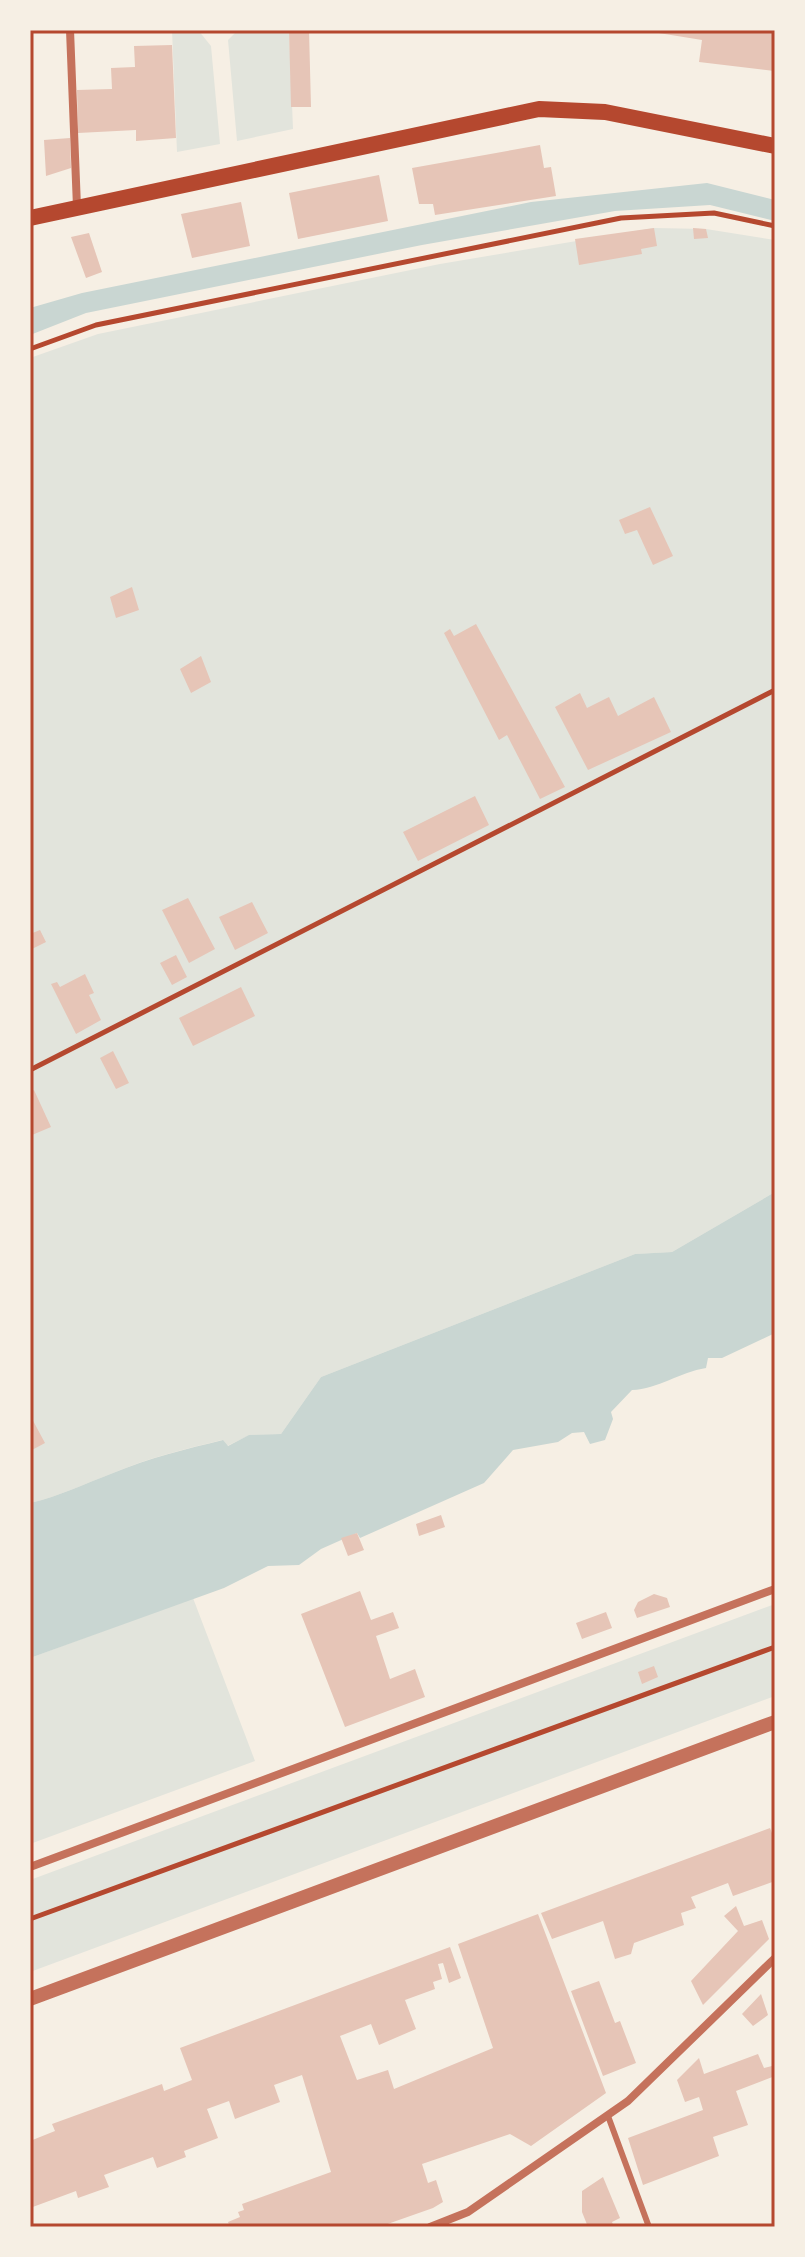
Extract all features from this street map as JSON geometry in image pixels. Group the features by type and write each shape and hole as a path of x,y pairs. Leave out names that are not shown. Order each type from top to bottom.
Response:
{"main road":[{"path":"30,218 539,109 605,112 775,146"}],"street":[{"path":"70,30 77,207"},
{"path":"30,1867 775,1589"},
{"path":"30,1999 775,1722"},
{"path":"430,2227 468,2212 642,2090 775,1958"}],"lane":[{"path":"608,2116 649,2227"}],"path":[{"path":"30,349 96,325 621,218 714,213 775,226"},
{"path":"30,1070 775,690"},
{"path":"30,1919 775,1647"}],"shaded area":[{"path":"172,30 198,30 211,46 220,144 177,152"},
{"path":"238,30 289,30 293,129 237,141 228,40"},
{"path":"707,183 775,200 775,221 710,205 615,211 422,245 86,313 30,335 30,308 82,293 531,202"},
{"path":"654,228 706,229 775,240 775,1192 672,1252 635,1254 321,1377 281,1434 250,1435 227,1446 222,1440 180,1450 30,1503 30,358 98,334 440,264"},
{"path":"775,1192 775,1333 722,1358 708,1358 706,1368 651,1387 632,1390 611,1412 613,1419 605,1440 590,1444 584,1432 572,1433 558,1442 513,1450 484,1483 360,1538 357,1533 321,1549 299,1565 268,1566 224,1588 30,1658 30,1503 181,1450 223,1440 228,1446 249,1435 281,1434 321,1377 635,1254 672,1252"},
{"path":"193,1598 255,1761 30,1844 30,1658"},
{"path":"775,1604 775,1696 30,1972 30,1880"}],"building":[{"path":"289,30 309,30 311,107 291,107"},
{"path":"640,30 775,30 774,71 699,62 702,40"},
{"path":"172,45 176,138 136,141 136,130 78,133 77,90 112,89 111,68 135,67 134,46"},
{"path":"70,138 71,168 46,176 44,140"},
{"path":"540,145 544,168 551,167 556,196 435,215 433,204 419,204 412,168"},
{"path":"379,175 388,221 298,239 289,193"},
{"path":"241,202 250,246 192,258 181,214"},
{"path":"654,228 657,246 641,249 642,254 579,265 575,239"},
{"path":"693,228 706,229 708,238 694,239"},
{"path":"89,233 102,272 86,278 71,237"},
{"path":"650,507 673,556 653,565 637,530 625,534 619,520"},
{"path":"132,587 139,610 116,618 110,597"},
{"path":"476,624 565,787 540,799 507,735 499,740 444,633 450,629 454,636"},
{"path":"201,656 211,682 191,693 180,669"},
{"path":"580,693 587,708 609,697 618,716 654,697 671,732 588,770 555,707"},
{"path":"475,796 489,825 418,861 403,832"},
{"path":"188,898 215,949 189,963 162,910"},
{"path":"252,902 268,933 235,950 219,917"},
{"path":"40,930 46,942 32,949 30,934"},
{"path":"176,955 187,977 172,985 160,963"},
{"path":"85,974 94,993 89,995 101,1020 76,1034 51,984 57,982 60,987"},
{"path":"241,987 255,1016 193,1046 179,1018"},
{"path":"113,1051 129,1083 116,1089 100,1058"},
{"path":"34,1090 51,1127 32,1135 30,1092"},
{"path":"30,1415 45,1443 30,1451"},
{"path":"441,1515 445,1527 419,1536 416,1524"},
{"path":"357,1533 364,1550 348,1556 341,1538"},
{"path":"360,1591 371,1620 393,1612 399,1628 376,1636 390,1679 415,1669 425,1697 345,1727 301,1614"},
{"path":"654,1594 667,1598 670,1607 637,1618 634,1610 638,1602"},
{"path":"606,1612 612,1628 582,1639 576,1623"},
{"path":"654,1666 658,1677 642,1684 638,1672"},
{"path":"770,1828 775,1841 775,1881 733,1896 728,1883 691,1897 696,1908 681,1913 684,1925 634,1943 631,1954 615,1959 603,1921 552,1939 541,1913"},
{"path":"736,1906 744,1926 762,1920 769,1939 703,2005 691,1981 738,1931 724,1916"},
{"path":"538,1914 606,2093 531,2146 510,2134 422,2164 428,2183 436,2180 443,2202 433,2208 379,2227 230,2227 228,2222 240,2217 238,2212 244,2210 242,2204 331,2172 302,2075 274,2085 280,2102 235,2119 229,2101 207,2109 218,2138 184,2151 186,2157 157,2168 153,2157 104,2175 109,2187 78,2198 76,2191 30,2208 30,2141 55,2131 52,2124 162,2084 164,2091 192,2080 180,2048 450,1947 461,1978 449,1983 443,1963 438,1964 442,1979 433,1982 435,1989 405,2000 416,2029 379,2045 371,2024 340,2036 357,2080 388,2070 394,2089 493,2048 458,1944"},
{"path":"599,1981 615,2023 620,2021 636,2063 603,2076 571,1991"},
{"path":"761,1994 768,2015 753,2026 742,2014"},
{"path":"758,2054 764,2068 772,2066 775,2076 736,2091 748,2125 713,2137 719,2156 643,2185 628,2138 703,2110 699,2097 685,2102 677,2080 699,2058 704,2074"},
{"path":"603,2177 620,2218 612,2222 614,2227 588,2227 582,2212 582,2191"}]}
